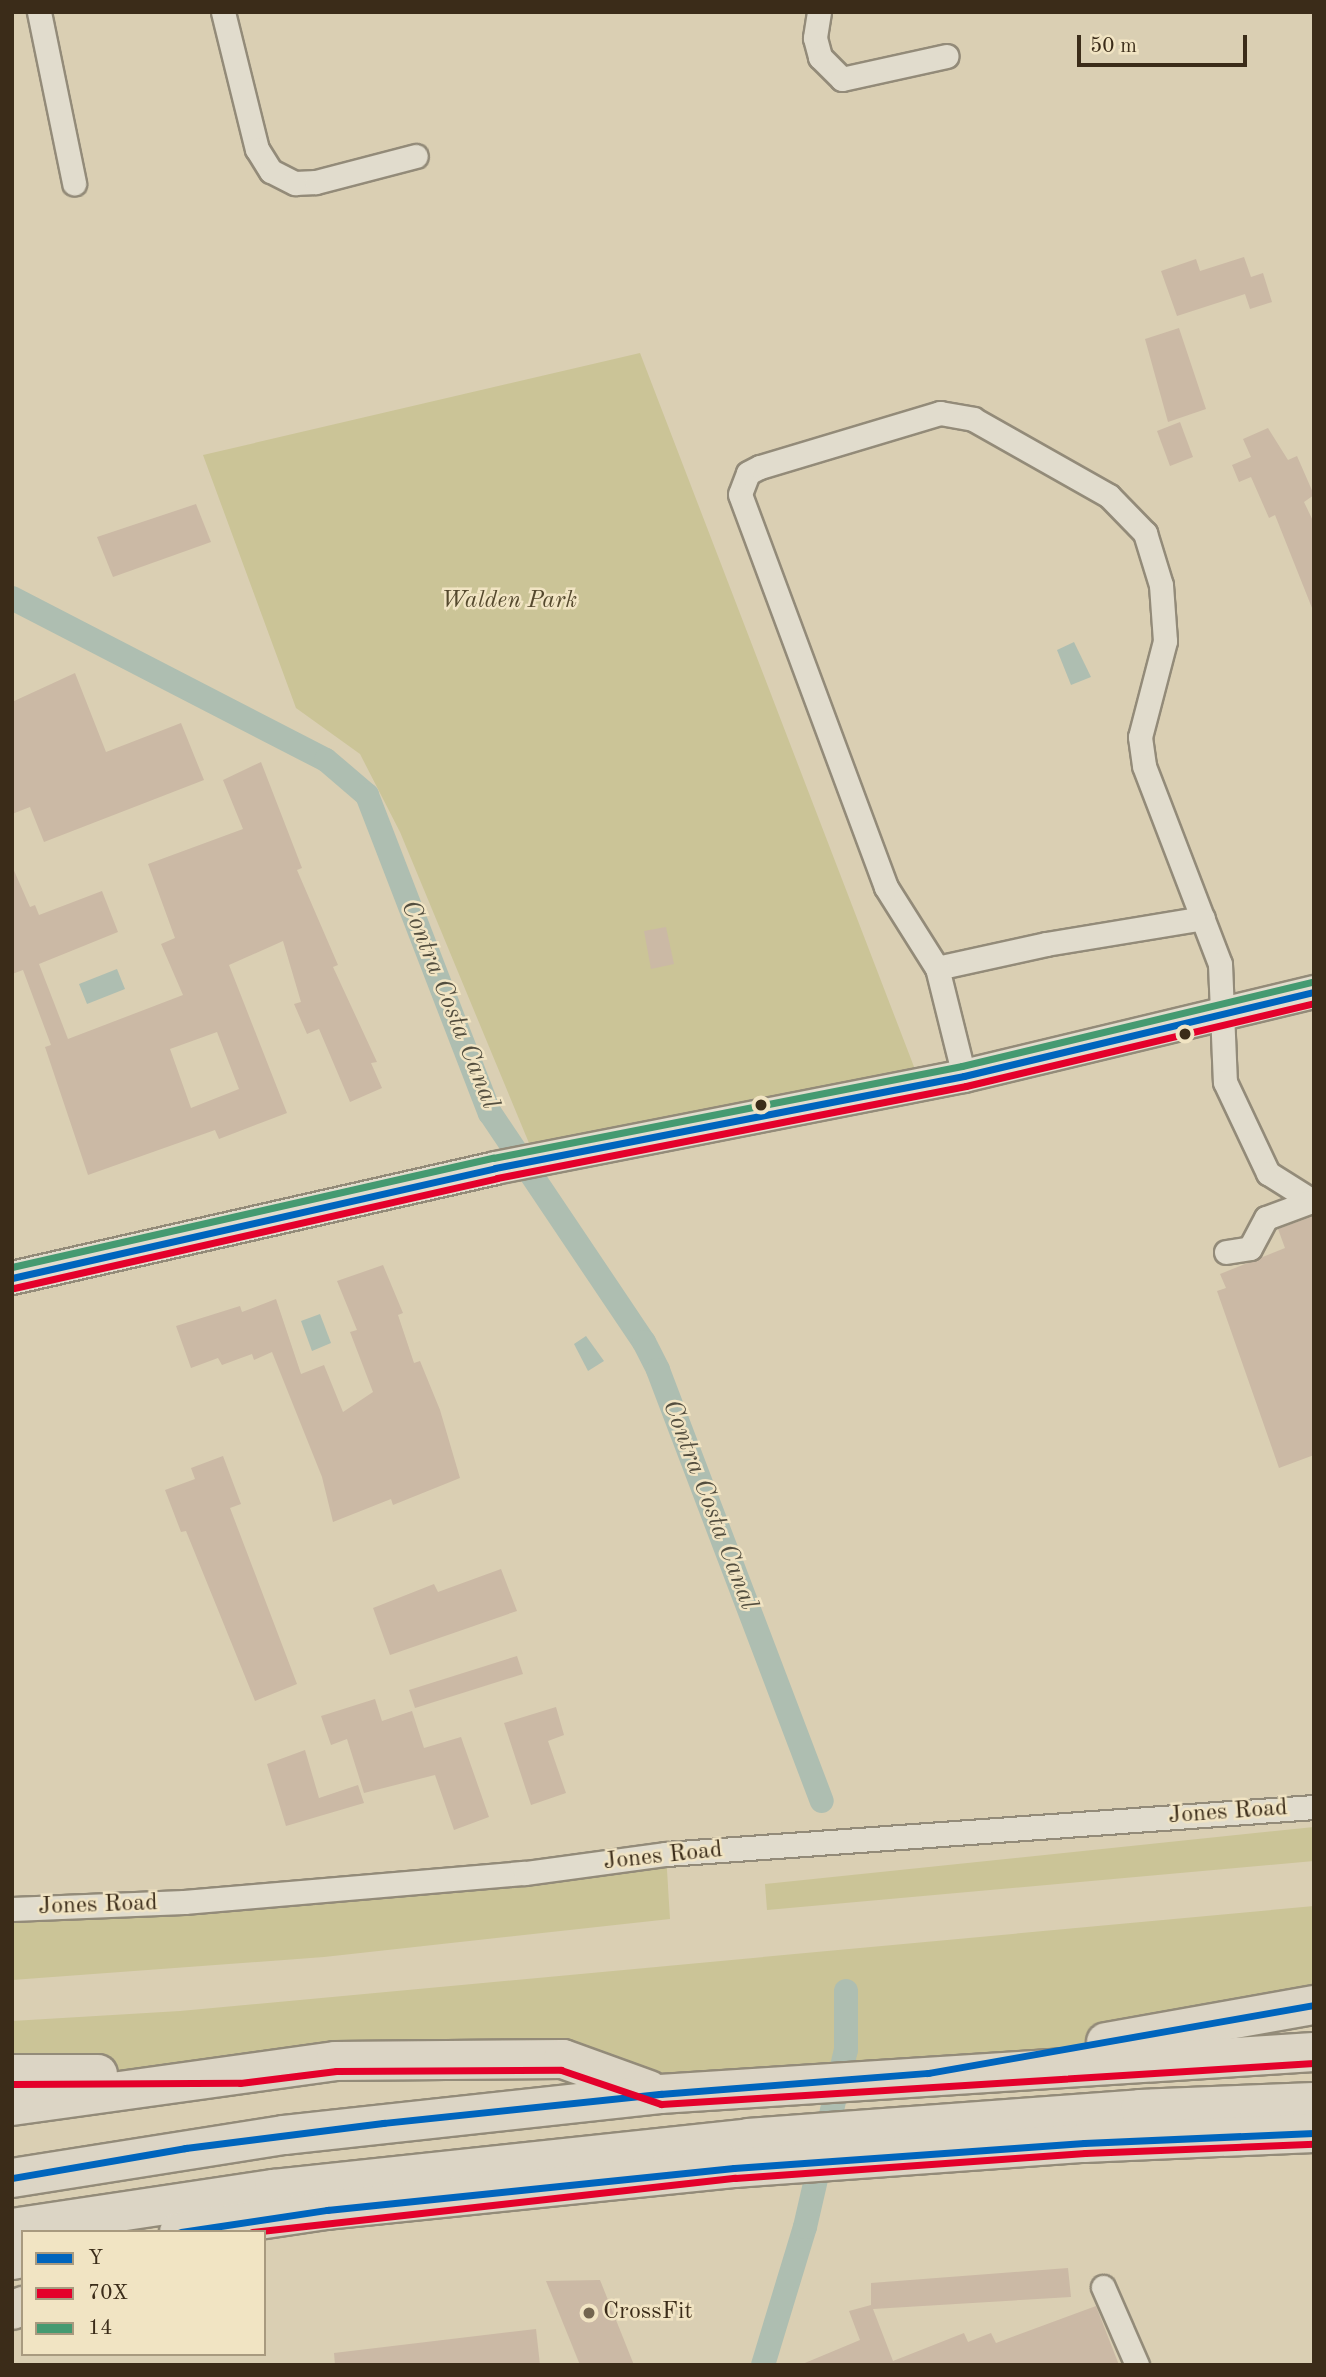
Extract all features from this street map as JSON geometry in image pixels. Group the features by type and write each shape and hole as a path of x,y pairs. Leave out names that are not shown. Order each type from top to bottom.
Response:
{"highway":[{"path":"914,2074 1314,2005"},
{"path":"12,2178 234,2141 660,2094 914,2074 1314,2052"},
{"path":"12,2106 335,2061 563,2059 660,2094"},
{"path":"12,2074 240,2073"},
{"path":"12,2228 274,2189 880,2143 1314,2102"},
{"path":"880,2143 1314,2133"},
{"path":"198,2230 741,2153"}],"main road":[{"path":"12,1278 502,1167 964,1076 1314,992"}],"street":[{"path":"39,12 74,183"},
{"path":"223,12 257,149 271,171 295,183 316,182 416,156"},
{"path":"818,13 815,38 820,57 842,79 947,56"},
{"path":"964,1076 937,968 887,887 740,494 748,473 760,467 940,413 973,419 1109,496 1144,533 1161,584 1165,641 1140,737 1144,766 1220,964 1225,1013 1225,1082 1268,1173 1312,1202"},
{"path":"937,968 1046,944 1203,918"},
{"path":"1226,1252 1250,1248 1266,1218 1312,1202"},
{"name":"Jones Road","path":"12,1909 172,1903 525,1873 666,1854 1314,1807"},
{"path":"1103,2287 1137,2365"}],"green space":[{"name":"Walden Park","path":"640,353 921,1085 536,1160 400,832 360,754 296,708 203,455"},
{"path":"1314,1827 1314,1861 767,1910 765,1884"},
{"path":"666,1854 670,1919 324,1957 12,1980 12,1909"},
{"path":"1314,1906 1314,2005 928,2073 660,2094 563,2059 240,2073 12,2074 12,2021 180,2011"}],"shaded area":[{"path":"1074,642 1091,677 1071,685 1057,650"},
{"path":"117,969 125,989 87,1004 79,984"},
{"path":"320,1314 331,1343 312,1351 301,1321"},
{"path":"586,1336 604,1361 588,1371 574,1344"}],"building":[{"path":"1244,257 1251,277 1263,273 1272,302 1250,309 1245,294 1177,316 1161,271 1196,259 1200,271"},
{"path":"1179,328 1206,409 1168,422 1145,339"},
{"path":"1180,422 1193,457 1170,466 1157,431"},
{"path":"1268,428 1288,460 1297,456 1314,495 1304,502 1314,523 1314,613 1275,515 1269,518 1251,477 1239,482 1232,465 1251,457 1243,439"},
{"path":"196,504 211,542 113,577 97,537"},
{"path":"75,673 106,752 181,723 204,780 44,842 30,807 12,814 12,702"},
{"path":"261,762 302,868 297,870 338,965 333,967 377,1062 371,1063 382,1088 350,1102 319,1029 307,1034 294,1004 301,1002 283,941 229,965 287,1113 219,1139 215,1130 88,1175 45,1047 51,1045 23,970 12,974 12,866 30,907 35,905 39,915 102,891 118,932 39,964 68,1039 183,995 161,944 175,938 148,864 243,829 223,780","holes":["217,1032 239,1089 191,1108 170,1049"]},
{"path":"666,927 674,964 651,969 644,931"},
{"path":"1314,1216 1314,1455 1279,1468 1217,1291 1226,1288 1220,1274 1285,1248 1278,1229"},
{"path":"383,1265 403,1313 398,1315 414,1363 420,1361 440,1410 460,1478 393,1505 391,1499 333,1522 322,1477 272,1352 254,1360 252,1354 222,1365 218,1358 191,1368 176,1326 240,1306 242,1312 276,1299 301,1374 324,1365 343,1412 373,1392 350,1332 357,1330 337,1281"},
{"path":"223,1456 241,1504 230,1508 297,1684 255,1701 186,1531 181,1532 165,1490 195,1479 191,1468"},
{"path":"501,1569 517,1611 390,1655 373,1608 434,1584 438,1592"},
{"path":"517,1656 523,1674 415,1708 409,1690"},
{"path":"375,1699 382,1721 412,1711 424,1748 461,1737 489,1817 454,1830 435,1775 364,1793 347,1739 331,1745 321,1716"},
{"path":"556,1707 564,1735 548,1741 566,1793 531,1805 504,1723"},
{"path":"305,1750 319,1798 358,1785 364,1803 286,1826 267,1764"},
{"path":"1068,2268 1071,2297 873,2309 893,2361 964,2333 968,2342 991,2333 996,2343 1096,2306 1119,2365 800,2365 860,2340 849,2311 871,2305 871,2283"},
{"path":"600,2280 634,2365 580,2365 546,2281"},
{"path":"536,2329 540,2365 335,2365 334,2353"}],"waterway":[{"name":"Contra Costa Canal","path":"12,598 326,760 367,795 490,1113 644,1342 658,1370 822,1801"},
{"name":"Contra Costa Canal","path":"763,2365 805,2227 846,2050 846,1991"}],"transit line":[{"name":"14","path":"12,1267 493,1158 962,1066 1312,982"},
{"name":"Y","path":"12,1278 495,1168 964,1076 1314,992"},
{"name":"70X","path":"14,1288 497,1178 966,1086 1314,1003"},
{"name":"Y","path":"12,2178 185,2148 383,2123 660,2094 928,2073 1314,2005"},
{"name":"70X","path":"12,2084 240,2083 336,2071 561,2070 661,2104 1314,2063"},
{"name":"Y","path":"194,2230 327,2210 734,2168 1084,2143 1314,2133"},
{"name":"70X","path":"266,2230 735,2178 1085,2153 1314,2144"}],"place":[{"name":"CrossFit","path":"589,2313"}]}
